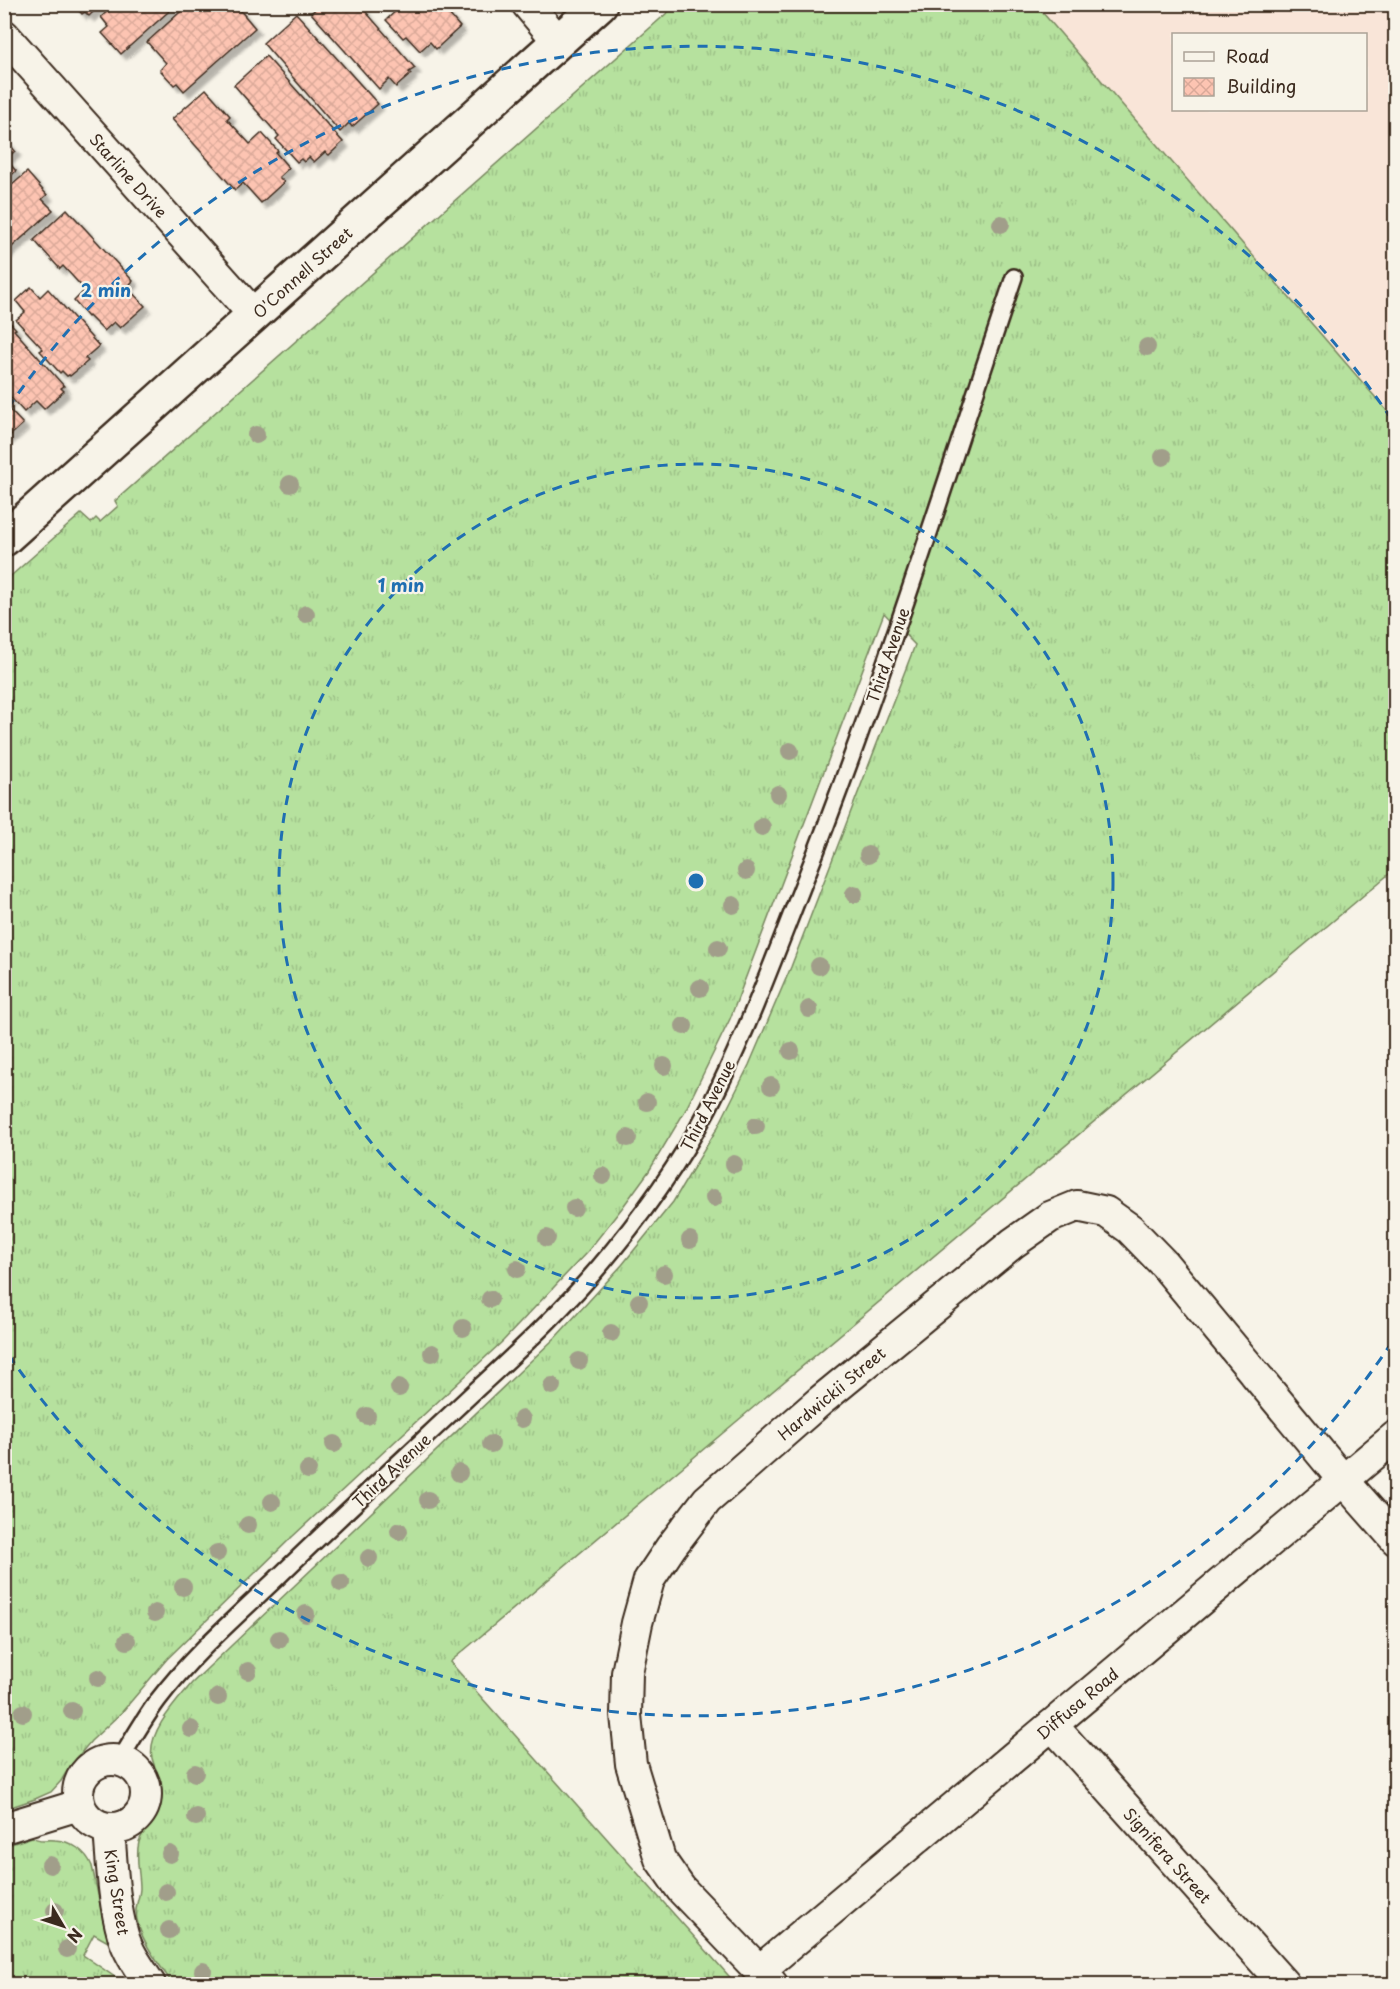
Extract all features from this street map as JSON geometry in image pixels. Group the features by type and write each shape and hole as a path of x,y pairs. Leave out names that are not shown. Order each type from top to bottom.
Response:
{"street":[{"path":"526,4 558,41"},
{"name":"O'Connell Street","path":"4,539 600,4"},
{"name":"Starline Drive","path":"4,35 254,315"},
{"name":"Hardwickii Street","path":"766,1977 681,1888 660,1859 631,1764 626,1715 627,1673 637,1623 650,1580 671,1547 707,1500 819,1402 1013,1243 1050,1217 1077,1206 1106,1212 1130,1229 1164,1264 1395,1540"},
{"name":"Diffusa Road","path":"766,1977 1052,1725 1395,1436"},
{"name":"Signifera Street","path":"1052,1725 1284,1984"},
{"path":"120,1760 130,1764 144,1779 147,1799 137,1818 119,1828 99,1826 90,1821 79,1804 77,1794 79,1784 90,1767 99,1762 120,1760"},
{"path":"4,1828 79,1804"},
{"name":"King Street","path":"109,1828 123,1937 134,1960 150,1984"}],"lane":[{"name":"Third Avenue","path":"120,1760 159,1699 182,1671 295,1560 530,1340 570,1299 629,1230 672,1171 698,1128 720,1086 759,995 826,825 881,676 1014,277"}],"shaded area":[{"path":"1036,5 1395,5 1395,420"}],"green space":[{"path":"676,5 1036,5 1395,420 1395,869 450,1662 736,1984 173,1984 144,1940 136,1911 140,1888 139,1842 157,1814 162,1797 161,1785 152,1758 152,1748 154,1738 164,1718 192,1683 555,1338 622,1265 673,1202 718,1127 749,1065 791,967 915,645 884,613 730,1019 685,1111 649,1171 622,1208 588,1251 503,1341 292,1537 167,1659 122,1712 91,1741 51,1792 5,1809 4,582 81,514 91,523 96,518 100,522 118,506 115,501"},
{"path":"32,1837 40,1840 67,1842 82,1851 89,1861 108,1942 94,1934 83,1955 125,1984 5,1984 5,1846"}],"building":[{"path":"73,4 101,4 89,16 85,12 82,14"},
{"path":"115,4 177,4 121,54 102,33 109,27 101,17"},
{"path":"189,4 235,4 255,28 184,91 177,83 174,85 160,70 166,63 147,42"},
{"path":"321,4 359,4 415,68 409,72 411,74 396,87 389,79 379,89 311,13"},
{"path":"398,4 445,4 443,7 460,27 436,49 430,42 420,51 406,36 403,38 386,20 400,7"},
{"path":"296,13 378,104 352,127 349,123 340,132 263,43"},
{"path":"266,56 343,142 329,155 325,152 314,162 309,157 304,162 301,159 297,162 276,139 279,136 234,85"},
{"path":"206,89 230,116 227,119 250,144 262,133 289,168 279,177 284,182 261,203 243,183 235,190 172,119"},
{"path":"6,140 15,151 6,159 16,171 4,182"},
{"path":"27,172 47,195 42,199 53,210 4,254 4,192"},
{"path":"67,209 133,281 127,287 145,306 120,328 114,322 104,331 88,317 74,301 85,290 63,266 60,269 34,240"},
{"path":"31,287 40,297 48,289 99,346 85,358 88,361 70,376 62,371 60,373 40,351 43,349 16,320 25,312 16,301"},
{"path":"4,316 64,386 61,388 64,391 44,409 36,401 24,412 4,390"},
{"path":"4,396 9,401 5,405 23,424 4,441"}]}
